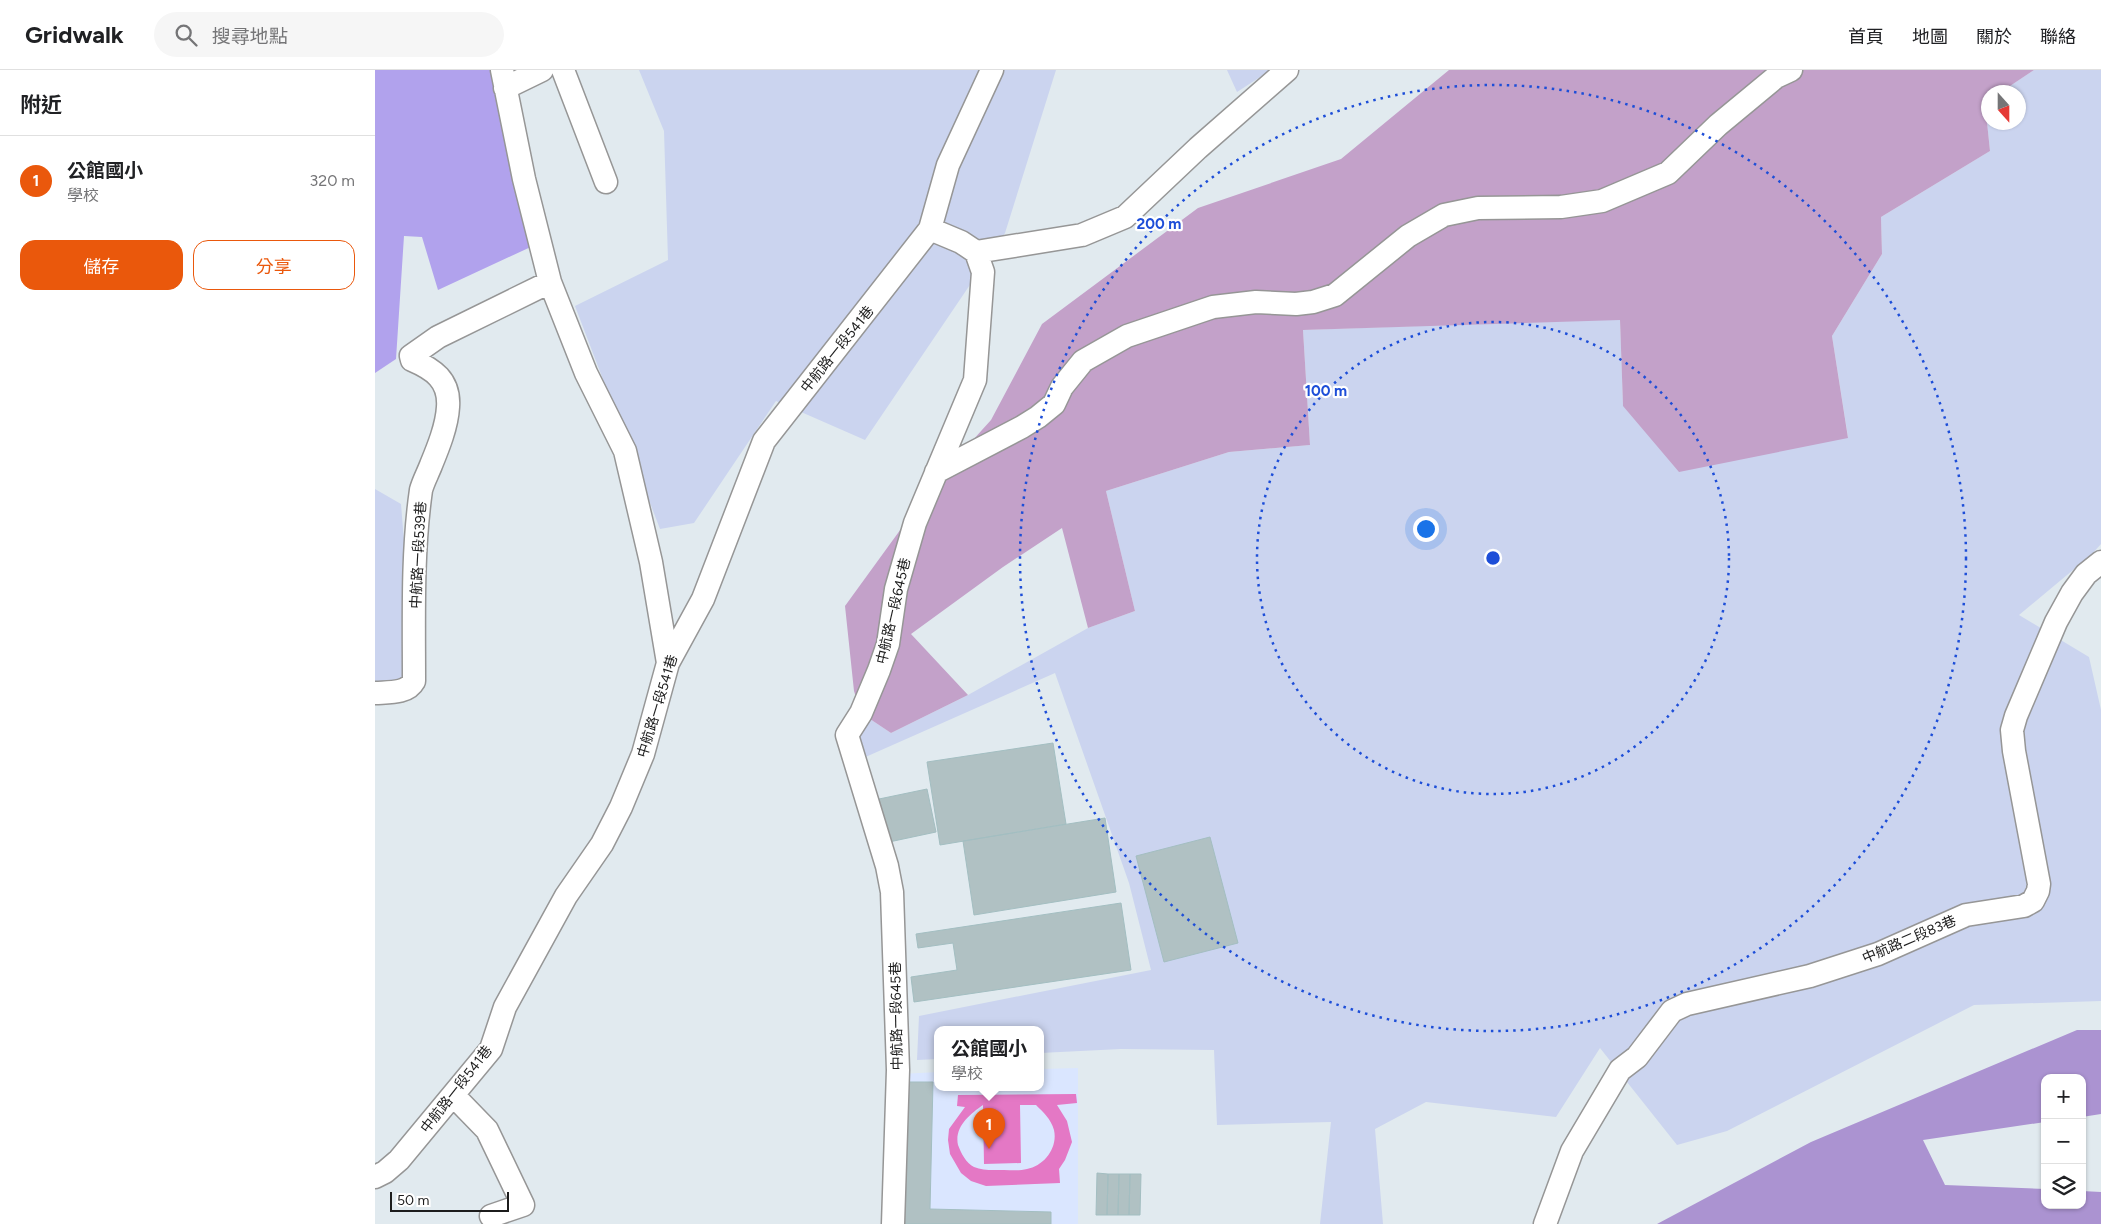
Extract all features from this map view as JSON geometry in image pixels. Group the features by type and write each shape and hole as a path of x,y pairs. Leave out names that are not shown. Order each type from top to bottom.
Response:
{"lane":[{"path":"542,70 504,79 524,179 550,282 586,373 625,451 651,562 668,663"},
{"path":"563,70 606,182"},
{"path":"992,70 948,165 930,229 961,242 976,252 1082,235 1125,217 1198,148 1287,70"},
{"path":"936,472 1038,417 1054,404 1062,387 1083,361 1127,336 1213,307 1256,302 1296,304 1313,302 1335,295 1408,236 1444,215 1478,208 1561,207 1602,201 1668,173 1718,125 1776,77 1791,70"},
{"name":"中航路一段541巷","path":"375,1177 385,1172 399,1160 491,1049 505,1007 566,896 603,844 643,754 668,663 703,599 764,441 930,229"},
{"name":"中航路一段645巷","path":"893,1224 898,1070 892,892 887,866 847,735 861,713 888,644 896,589 915,523 975,380 983,272 976,252"},
{"name":"中航路一段539巷","path":"375,693 399,691 411,685 414,681 415,553 422,488 438,446 448,407 445,386 439,377 431,368 412,360 411,356 438,337 550,282"},
{"name":"中航路二段83巷","path":"1545,1224 1572,1151 1620,1070 1637,1057 1672,1011 1687,1004 1810,976 1877,954 1966,915 2024,906 2033,901 2039,884 2012,730 2056,622 2085,574 2101,562"},
{"path":"453,1095 487,1130 523,1205 491,1216"}],"shaded area":[{"path":"375,70 492,70 535,245 438,290 422,237 404,236 396,359 375,373"},
{"path":"639,70 1056,70 1005,233 865,440 776,401 694,523 660,529 575,306 668,260 664,131"},
{"path":"1227,70 1271,70 1237,92"},
{"path":"1449,70 2034,70 2012,85 1981,85 1981,130 1988,130 1990,151 1881,217 1882,254 1832,336 1848,438 1679,472 1623,406 1620,320 1303,330 1310,445 1229,452 1106,491 1135,611 1088,628 1062,528 1003,567 911,634 968,695 891,733 861,713 854,691 845,606 935,482 991,420 1042,324 1198,208 1341,159"},
{"path":"2034,70 2101,70 2101,544 2091,555 2019,615 2089,657 2101,710 2101,1001 1974,1005 1727,1131 1677,1145 1600,1048 1556,1117 1426,1102 1375,1129 1383,1224 1320,1224 1331,1122 1217,1125 1214,1050 1121,1049 1044,1053 1044,1026 934,1026 934,1059 917,1060 919,1016 1151,970 1129,883 1055,673 861,759 849,732 861,713 891,733 968,695 1088,628 1135,611 1106,491 1229,452 1310,445 1303,330 1620,319 1623,406 1848,437 1832,336 1882,254 1881,217 1990,151 1988,130 2026,130 2026,85 2012,85"},
{"path":"375,489 401,504 415,677 375,683"},
{"path":"2077,1030 2101,1030 2101,1114 2086,1116 2086,1074 2041,1074 2041,1123 1923,1140 1945,1185 2041,1189 2041,1209 2086,1209 2086,1191 2101,1192 2101,1224 1657,1224 1811,1142"},
{"path":"1078,1068 1078,1224 898,1224 901,1074 934,1072 934,1091 1044,1091 1044,1069"},
{"path":"1076,1094 1077,1103 1057,1105 1067,1121 1072,1142 1065,1160 1059,1169 1060,1183 986,1186 971,1181 961,1173 950,1154 948,1140 949,1129 965,1107 957,1106 958,1095","holes":["983,1105 984,1164 1021,1163 1020,1105 1036,1105 1049,1119 1054,1130 1054,1143 1048,1155 1039,1164 1021,1170 981,1169 974,1167 966,1160 959,1148 957,1138 964,1122"]}],"building":[{"path":"1053,743 1066,824 940,845 927,762"},
{"path":"927,789 936,832 889,842 879,799"},
{"path":"1105,818 1116,892 974,915 963,841"},
{"path":"1210,837 1238,943 1164,962 1136,856"},
{"path":"1121,903 1131,970 914,1002 911,977 957,970 953,943 918,948 916,934"},
{"path":"902,1082 933,1082 930,1209 1051,1212 1051,1224 898,1224"},
{"path":"1097,1173 1108,1174 1107,1215 1096,1215"},
{"path":"1108,1174 1119,1174 1118,1215 1107,1215"},
{"path":"1119,1174 1130,1174 1129,1215 1118,1215"},
{"path":"1130,1174 1141,1174 1140,1215 1129,1215"}],"place":[{"name":"公館國小","path":"989,1149"}]}
